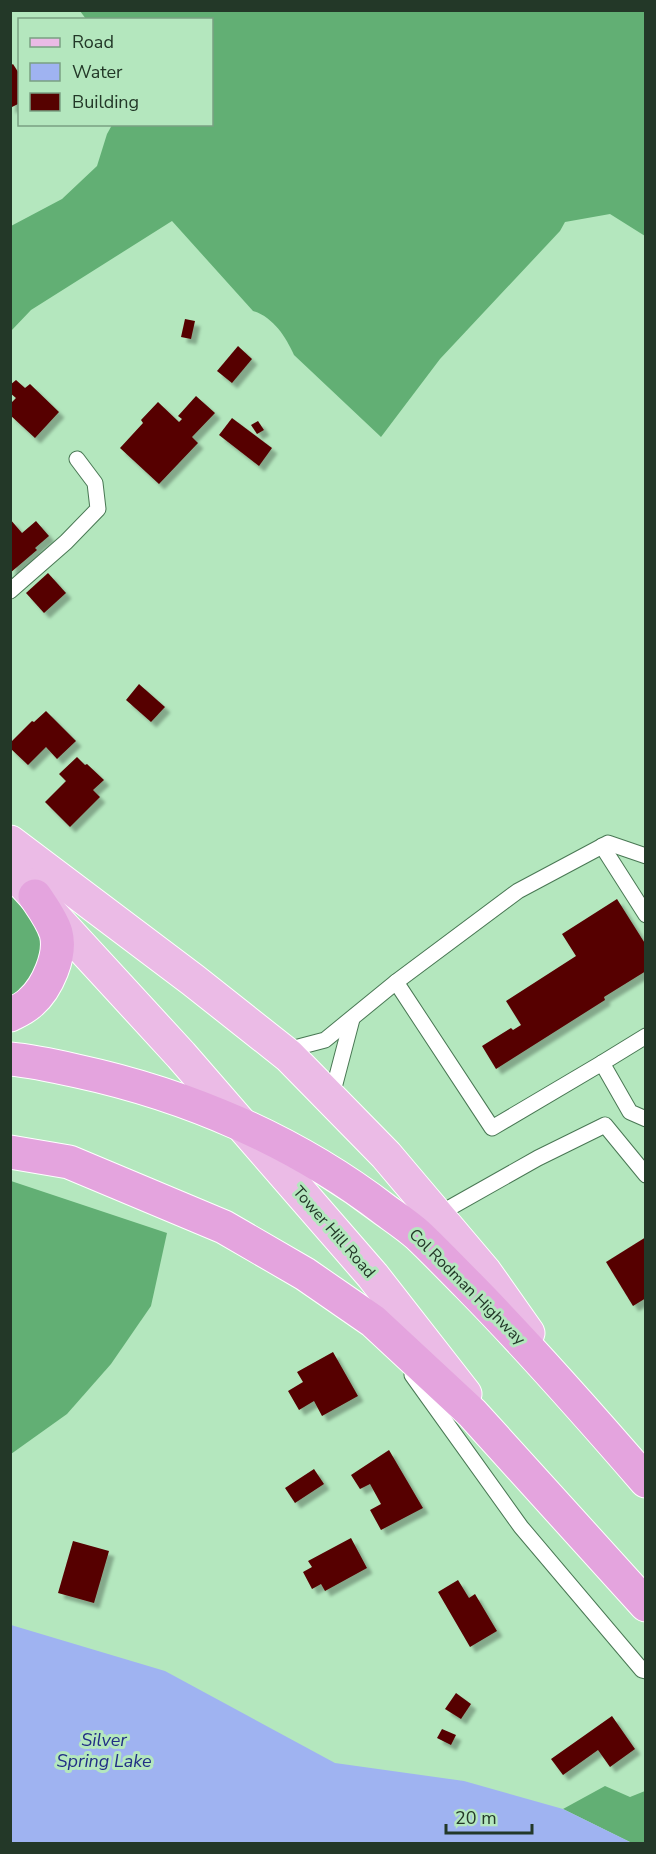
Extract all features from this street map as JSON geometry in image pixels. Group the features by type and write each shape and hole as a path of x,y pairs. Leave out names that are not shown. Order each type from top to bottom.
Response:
{"highway":[{"path":"10,1015 33,1001 48,979 56,956 56,935 35,896"},
{"name":"Col Rodman Highway","path":"10,1059 104,1077 179,1100 241,1125 303,1155 360,1191 417,1234 509,1327 578,1403"},
{"path":"10,1152 69,1162 224,1227 305,1274 373,1321 472,1413 527,1474"},
{"path":"578,1403 645,1481"},
{"name":"Tower Hill Road","path":"527,1474 645,1605"}],"main road":[{"path":"10,842 283,1051 332,1099 386,1155 485,1272 578,1403"},
{"name":"Tower Hill Road","path":"10,869 181,1055 374,1276 527,1474"}],"lane":[{"path":"10,591 66,542 98,509 95,483 77,459"},
{"path":"283,1051 325,1040 396,982 518,891 608,843 645,856"},
{"path":"603,846 645,915"},
{"path":"396,982 492,1128 645,1036"},
{"path":"332,1099 352,1019"},
{"path":"602,1063 630,1112 645,1119"},
{"path":"437,1215 538,1158 605,1125 645,1175"},
{"path":"373,1321 521,1527 634,1661 645,1671"}],"green space":[{"path":"80,11 645,11 645,236 610,214 565,222 560,231 440,359 381,437 294,355 278,328 267,318 253,311 172,221 31,310 11,331 11,226 62,199 97,166 111,126 213,126 213,18 85,18"},
{"path":"10,838 62,943 10,1004"},
{"path":"11,1181 167,1233 151,1306 111,1364 67,1414 11,1454"},
{"path":"605,1786 630,1797 645,1791 645,1843 632,1843 563,1809"}],"water":[{"name":"Silver Spring Lake","path":"11,1625 165,1671 335,1763 464,1781 563,1809 632,1843 11,1843"}],"building":[{"path":"13,64 18,72 18,104 10,108 10,66"},
{"path":"185,319 195,321 191,339 181,337"},
{"path":"238,346 252,359 232,383 217,371"},
{"path":"16,380 25,388 30,384 59,412 35,438 10,415 10,404 16,398 10,393 10,385"},
{"path":"196,396 215,413 192,437 198,443 159,484 120,448 143,423 141,420 158,402 179,422 182,419 178,416"},
{"path":"232,418 272,448 259,466 219,435"},
{"path":"258,421 264,430 257,434 251,425"},
{"path":"10,519 22,533 36,521 49,536 35,548 37,550 10,573"},
{"path":"48,573 66,593 44,613 26,593"},
{"path":"139,684 165,707 151,722 126,700"},
{"path":"46,711 76,741 57,759 46,747 28,765 10,748 10,743 32,721 34,722"},
{"path":"77,757 104,780 93,790 100,797 70,827 45,802 66,781 59,774"},
{"path":"617,899 646,945 646,971 604,997 605,1000 496,1069 482,1046 511,1028 513,1030 521,1025 506,1001 576,956 562,934"},
{"path":"646,1237 646,1298 633,1306 606,1262"},
{"path":"333,1352 358,1396 322,1416 314,1401 299,1410 288,1391 303,1382 297,1372"},
{"path":"389,1450 423,1508 381,1530 370,1510 381,1504 370,1484 360,1489 351,1475"},
{"path":"314,1469 324,1484 295,1503 285,1488"},
{"path":"351,1538 367,1568 325,1591 321,1584 312,1589 303,1572 312,1567 308,1561"},
{"path":"73,1541 109,1551 94,1603 58,1593"},
{"path":"458,1580 469,1598 475,1594 497,1631 470,1647 438,1592"},
{"path":"456,1693 471,1704 461,1719 445,1709"},
{"path":"612,1716 635,1749 610,1767 598,1750 563,1775 551,1759"},
{"path":"442,1729 456,1735 451,1745 437,1738"}]}
